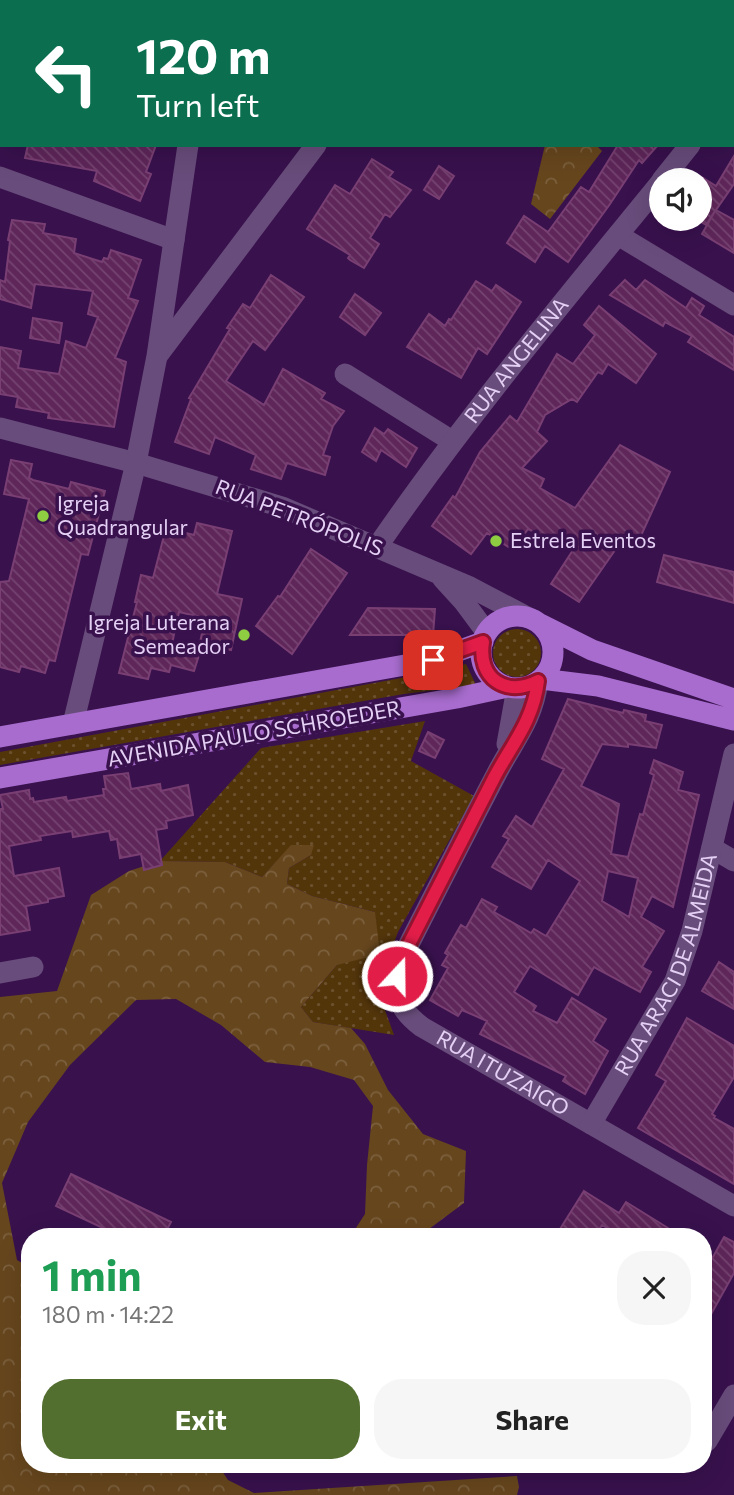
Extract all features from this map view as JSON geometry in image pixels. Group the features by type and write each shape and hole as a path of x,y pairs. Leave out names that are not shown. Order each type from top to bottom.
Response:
{"main road":[{"path":"511,617 535,621 545,631 553,651 552,661 540,680 528,687 512,688 492,678 482,661 485,638 493,625 511,617"},
{"name":"RUA PETRÓPOLIS","path":"535,621 593,650 734,699"},
{"name":"AVENIDA PAULO SCHROEDER","path":"0,737 433,660 485,638"},
{"path":"540,680 598,686 734,720"},
{"name":"AVENIDA PAULO SCHROEDER","path":"0,778 512,688"}],"street":[{"path":"73,724 136,463 157,356 188,147"},
{"path":"157,356 314,147"},
{"name":"RUA ANGELINA","path":"672,168 688,147"},
{"path":"0,177 174,240"},
{"name":"RUA ANGELINA","path":"377,547 452,441 649,196"},
{"path":"618,234 734,305"},
{"path":"345,374 452,441"},
{"name":"RUA PETRÓPOLIS","path":"0,428 136,463 282,507 434,570 535,621"},
{"name":"RUA PETRÓPOLIS","path":"434,570 464,601 485,638"},
{"name":"RUA ITUZAIGO","path":"540,680 530,715 502,763 406,950 397,976 399,1002 406,1015 422,1027 734,1206"},
{"name":"RUA ITUZAIGO","path":"502,763 511,730 512,688"},
{"name":"RUA ARACI DE ALMEIDA","path":"591,1124 675,981 688,944 734,754"},
{"path":"712,848 734,861"},
{"path":"0,973 33,967"},
{"path":"712,1432 734,1395"}],"shaded area":[{"path":"517,629 534,636 541,653 534,670 517,677 500,670 493,653 500,636"},
{"path":"466,664 476,685 404,694 0,765 0,752"},
{"path":"425,721 411,761 474,796 398,932 377,988 394,1035 313,1022 301,1007 337,965 375,912 312,896 287,884 289,868 311,855 275,863 262,877 225,862 160,861 261,748"}],"green space":[{"path":"545,147 598,147 602,151 550,219 531,204"},
{"path":"291,845 314,845 311,855 289,868 287,884 312,896 375,912 380,954 337,965 301,1007 313,1022 351,1028 365,1044 388,1090 423,1134 466,1151 464,1203 430,1228 356,1228 365,1214 373,1106 354,1080 310,1067 265,1062 221,1025 176,999 136,1000 70,1065 28,1122 2,1183 17,1260 21,1262 21,1473 223,1473 228,1480 254,1493 517,1476 517,1495 0,1495 0,997 57,991 91,895 129,871 160,861 225,862 262,877"}],"building":[{"path":"28,147 155,147 146,172 151,174 140,201 94,181 97,171 25,158"},
{"path":"617,147 656,147 642,163 639,160 568,262 545,246 535,262 507,243 524,216 548,232 581,187 589,192"},
{"path":"734,156 734,184 716,210 734,220 734,253 702,234 704,231 712,231 712,216 715,211 712,216 712,184 716,186"},
{"path":"372,159 393,172 389,177 411,190 390,217 385,214 370,238 379,244 364,268 350,260 350,255 307,229 335,185 350,194"},
{"path":"439,166 454,176 439,199 424,190"},
{"path":"12,220 45,224 43,233 76,239 74,253 102,262 104,258 108,259 111,250 141,260 128,298 138,301 115,358 126,362 114,427 48,418 49,413 16,407 18,397 0,394 0,347 21,351 18,368 59,374 66,341 86,348 98,317 88,314 93,291 35,284 31,308 0,299 0,280 5,282"},
{"path":"271,275 304,297 265,350 253,341 226,381 264,405 283,369 325,393 321,399 344,411 333,426 323,455 330,457 325,475 287,463 281,479 251,469 256,455 215,437 209,454 175,442 191,399 189,398 230,329 227,328 243,304 250,308"},
{"path":"625,280 636,290 645,280 686,308 692,298 704,306 699,315 734,337 734,370 688,342 692,336 665,322 663,326 610,295"},
{"path":"476,281 492,291 496,285 521,302 487,354 478,348 461,378 407,347 429,314 445,326"},
{"path":"355,294 381,313 365,335 340,317"},
{"path":"599,306 656,354 636,383 608,364 602,374 598,372 577,402 572,399 545,415 537,432 547,441 522,468 544,479 540,488 575,508 620,445 670,472 639,540 627,533 579,602 551,584 573,550 528,529 513,550 487,533 471,554 432,526 453,496 455,498 480,452 510,416 517,422 557,354 573,364 595,335 584,325"},
{"path":"33,318 62,323 59,343 30,338"},
{"path":"375,428 384,434 388,429 417,448 406,467 381,450 376,461 362,452"},
{"path":"11,460 32,464 29,478 33,480 69,489 71,482 105,491 88,555 81,554 55,661 49,660 45,673 21,666 19,672 0,667 0,582 9,581 29,499 4,494"},
{"path":"197,523 232,531 217,594 242,599 231,650 200,643 205,618 179,612 171,648 199,655 194,671 171,665 169,672 151,668 148,679 119,673 141,575 153,578 166,528 194,535"},
{"path":"311,549 347,573 292,654 256,626 278,596 280,597"},
{"path":"664,555 734,572 734,603 657,582"},
{"path":"368,608 435,609 433,635 350,635"},
{"path":"568,699 623,713 624,710 646,715 645,721 662,725 656,748 602,744 581,786 619,804 611,854 628,857 654,775 650,773 654,760 683,772 678,790 699,795 673,907 652,896 641,917 664,931 642,967 651,972 640,992 594,967 578,995 530,966 514,992 536,1006 533,1011 557,1023 572,998 606,1019 593,1041 608,1051 585,1094 563,1081 566,1076 480,1034 487,1021 462,1010 458,1016 430,1000 448,968 442,965 448,955 445,953 461,925 466,928 482,899 497,907 494,912 531,933 534,929 546,936 580,881 548,860 531,889 492,867 509,839 503,836 516,816 532,827 564,769 542,759","holes":["608,871 638,878 629,917 602,901"]},
{"path":"428,732 444,740 435,758 419,751"},
{"path":"128,773 131,789 160,784 161,791 188,785 193,815 166,821 167,828 156,830 162,865 144,870 141,854 120,858 117,839 111,840 109,831 73,837 72,831 40,836 41,840 9,846 14,876 59,868 64,896 26,906 30,930 0,935 0,809 3,809 0,795 29,790 30,799 33,798 34,802 66,797 67,801 104,795 104,776"},
{"path":"719,962 734,972 734,1009 702,991"},
{"path":"687,1018 734,1046 734,1077 712,1114 714,1118 734,1129 734,1184 638,1128 666,1081 656,1075"},
{"path":"71,1174 171,1222 168,1228 103,1228 56,1206"},
{"path":"584,1191 619,1213 626,1202 668,1228 607,1228 602,1225 600,1228 561,1228"},
{"path":"724,1237 734,1242 734,1273 712,1313 712,1259"}],"place":[{"name":"Igreja Quadrangular","path":"43,516"},
{"name":"Estrela Eventos","path":"496,541"},
{"name":"Igreja Luterana Semeador","path":"244,635"}],"route":[{"path":"397,976 406,950 490,786 524,729 536,698 538,681 528,687 517,688 499,683 492,678 482,661 483,642 433,660"}]}
